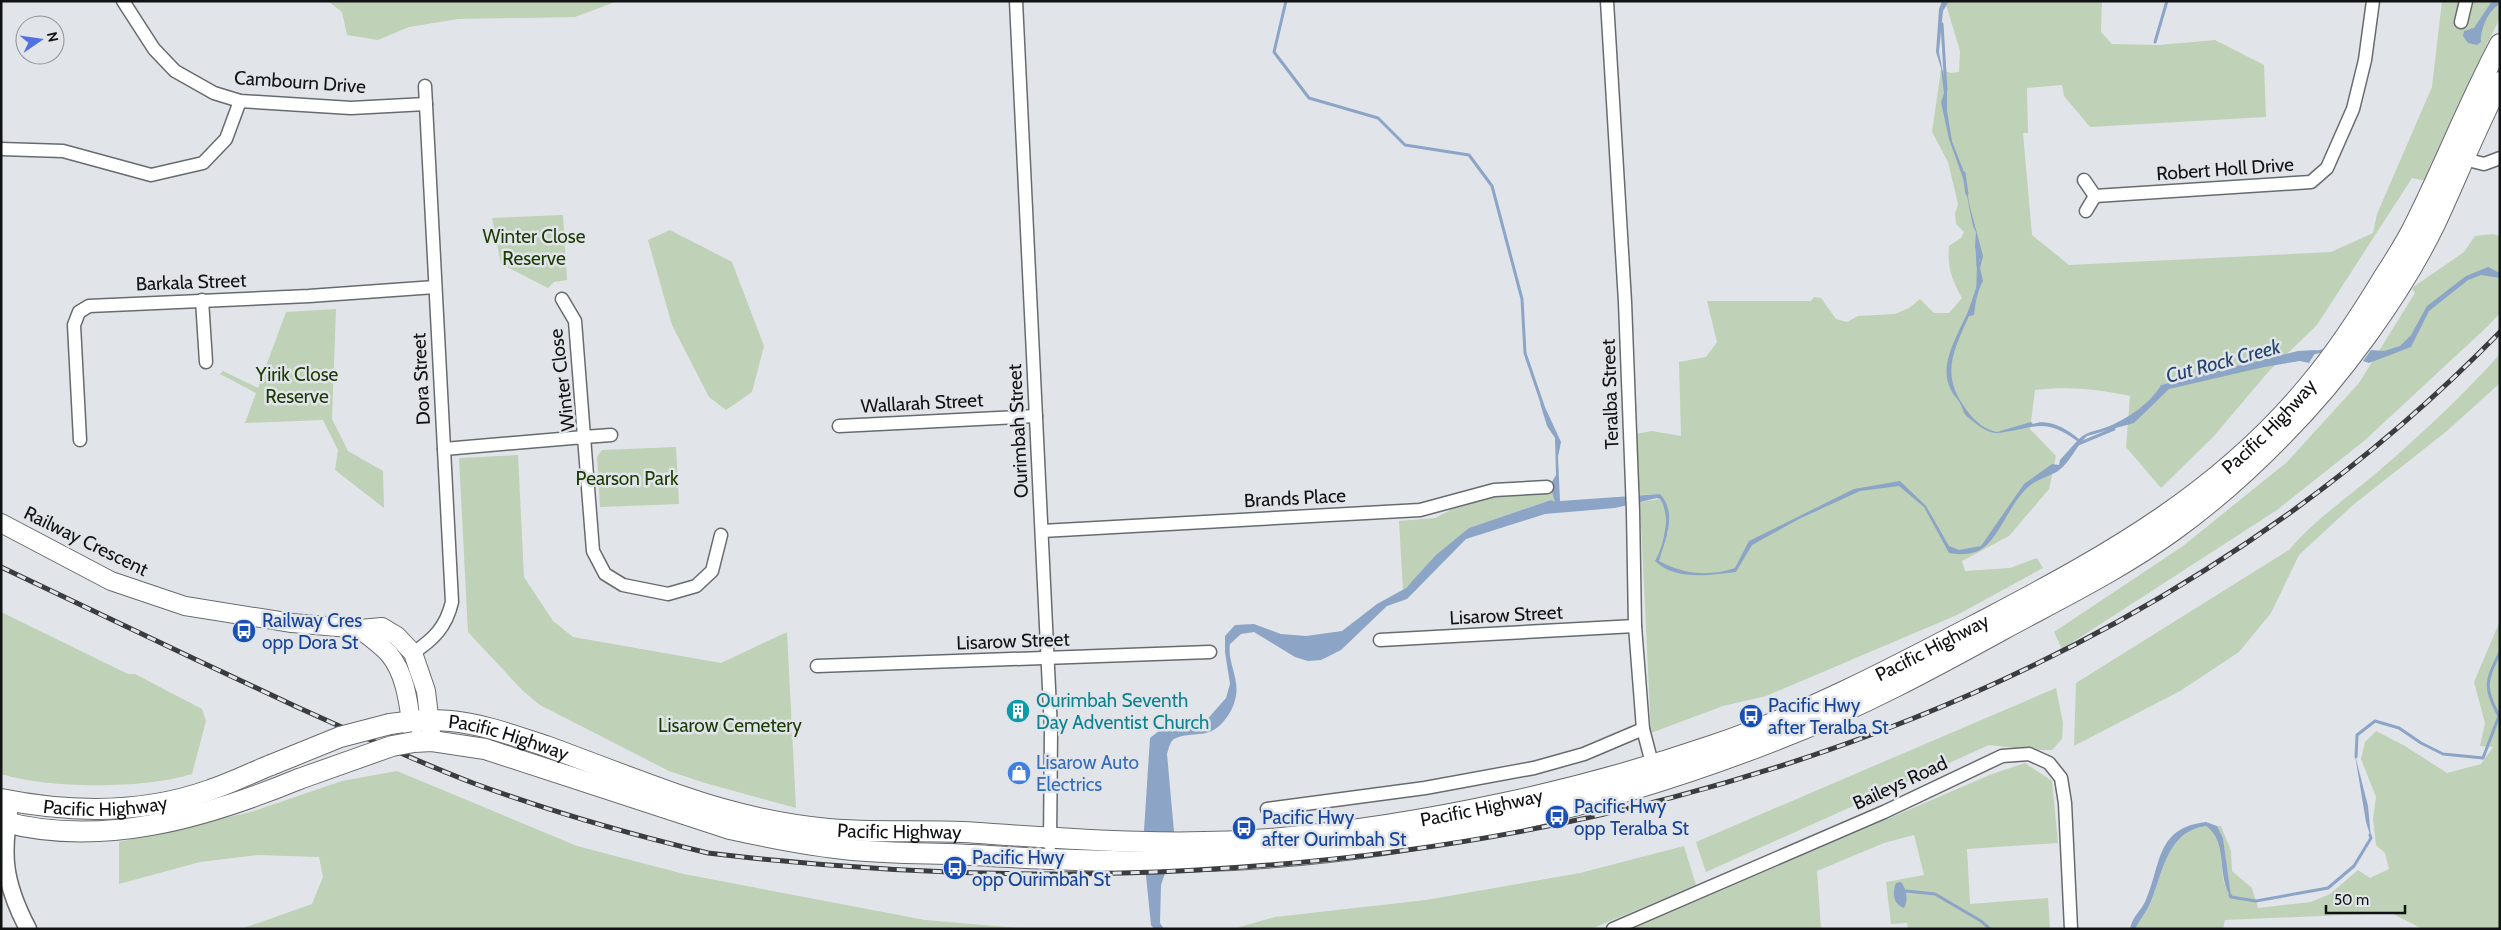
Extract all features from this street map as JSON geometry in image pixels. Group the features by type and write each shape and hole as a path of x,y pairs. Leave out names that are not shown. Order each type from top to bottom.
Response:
{"main road":[{"name":"Pacific Highway","path":"4,822 70,831 142,827 216,809 392,746 423,742 485,749 504,754 713,823 772,838 861,851 1132,861 1184,851 1382,825 1480,807 1571,786 1654,773 1820,702 1923,652 2124,544 2198,493 2316,389 2370,315 2413,230 2500,44"},
{"name":"Pacific Highway","path":"2370,315 2393,296 2432,229 2500,82"},
{"name":"Railway Crescent","path":"1,523 111,581 159,599 207,611 240,616 360,629 382,627 397,636 413,653 422,678 420,720 423,742"},
{"name":"Railway Crescent","path":"360,629 389,654 420,720"},
{"path":"400,674 405,658 413,653"},
{"name":"Pacific Highway","path":"6,800 69,808 126,808 182,798 210,790 340,737 390,724 420,720 473,724 494,729 690,800 762,819 829,829 956,832 1133,841 1184,851"}],"street":[{"name":"Cambourn Drive","path":"123,1 154,49 175,71 214,93 240,100 351,108 426,104"},
{"name":"Ourimbah Street","path":"1016,1 1051,730 1050,859"},
{"name":"Teralba Street","path":"1607,1 1625,302 1633,510 1635,626 1642,729 1654,773"},
{"name":"Robert Holl Drive","path":"2095,196 2312,182 2327,168 2352,109 2365,60 2373,1"},
{"path":"2461,22 2466,1"},
{"name":"Dora Street","path":"413,653 435,637 449,616 452,602 434,287 425,86"},
{"path":"1,149 63,151 151,175 203,163 226,139 240,100"},
{"path":"2464,159 2484,164 2500,158"},
{"path":"2084,180 2095,196 2086,211"},
{"name":"Barkala Street","path":"80,440 74,325 79,312 89,306 434,287"},
{"name":"Winter Close","path":"562,299 574,321 584,437 611,435"},
{"path":"202,300 206,362"},
{"name":"Wallarah Street","path":"839,426 1036,416"},
{"path":"444,449 584,437 593,551 605,574 623,585 668,594 696,586 712,571 721,535"},
{"name":"Brands Place","path":"1042,531 1420,510 1494,490 1547,488"},
{"name":"Lisarow Street","path":"1380,640 1635,626"},
{"name":"Lisarow Street","path":"817,666 1210,652"},
{"name":"Pacific Highway","path":"1268,809 1425,788 1534,768 1584,754 1642,729"},
{"name":"Baileys Road","path":"1612,929 1884,812 2002,756 2029,754 2048,763 2061,778 2065,803 2071,929"},
{"path":"6,800 4,851 9,885 15,903 28,929"}],"green space":[{"path":"328,1 618,1 575,17 458,19 409,27 378,40 347,35 342,12"},
{"path":"1945,1 2102,1 2101,32 2112,44 2159,45 2215,40 2264,65 2266,117 2090,127 2064,96 2062,85 2027,88 2028,133 2023,133 2032,235 2069,265 2331,252 2373,233 2377,214 2432,87 2442,1 2500,1 2500,18 2427,181 2412,178 2317,325 2269,371 2214,436 2161,488 2126,447 2130,396 2083,389 2035,390 2030,429 2056,456 2049,489 2009,536 1962,561 1965,571 2010,568 2037,558 2043,568 1957,615 1766,696 1723,706 1651,733 1640,502 1660,499 1665,508 1665,533 1668,533 1668,507 1660,494 1638,495 1635,434 1652,431 1681,436 1679,362 1706,357 1717,342 1707,301 1811,301 1814,297 1821,298 1836,319 1847,322 1858,316 1895,314 1909,308 1920,299 1934,313 1949,313 1962,298 1951,273 1949,246 1961,238 1964,232 1956,224 1955,214 1958,204 1948,162 1932,132 1941,70 1951,73 1959,72 1960,51"},
{"name":"Winter Close Reserve","path":"563,215 567,280 554,282 548,288 501,264 492,218"},
{"path":"670,230 732,262 764,346 752,392 726,410 709,397 672,325 648,240"},
{"path":"2493,234 2500,236 2500,313 2488,326 2364,441 2277,510 2062,649 2054,632 2183,546 2287,462 2359,383 2415,293 2412,288 2464,252 2475,236"},
{"name":"Yirik Close Reserve","path":"336,309 332,419 348,451 383,471 384,508 335,470 338,450 323,420 245,423 256,393 220,374 223,371 258,388 286,312"},
{"path":"2500,354 2500,383 2447,431 2353,505 2299,555 2271,613 2239,652 2180,691 2074,746 2076,683 2289,550 2321,518 2427,428"},
{"name":"Pearson Park","path":"676,447 679,504 600,507 597,457 602,450"},
{"name":"Lisarow Cemetery","path":"518,455 524,577 553,621 573,637 721,663 787,632 796,808 669,771 540,705 523,691 468,632 459,458"},
{"path":"1557,489 1557,504 1551,500 1469,528 1403,590 1399,521 1435,518 1466,502 1496,495"},
{"path":"1,612 128,674 135,674 202,709 206,721 192,774 172,779 123,785 70,785 21,779 1,774"},
{"path":"2500,621 2500,929 2423,929 2391,913 2225,920 2223,929 2135,929 2149,906 2167,857 2174,846 2192,830 2206,826 2218,842 2223,879 2230,896 2223,838 2217,826 2221,826 2231,851 2232,871 2252,888 2258,908 2311,902 2330,894 2358,870 2370,878 2389,869 2385,853 2376,845 2373,819 2376,797 2361,759 2365,742 2376,731 2405,746 2447,773 2481,764 2493,747 2480,746 2485,723 2474,682"},
{"path":"2056,688 2063,723 2062,739 2052,750 2031,750 1989,745 1706,872 1696,842"},
{"path":"2025,763 2052,781 2058,843 1967,849 1970,904 2048,898 2050,929 1908,929 1907,923 1891,924 1886,882 1924,875 1914,835 1884,843 1817,871 1821,929 1632,929 1992,774"},
{"path":"397,771 577,846 684,874 925,920 1030,929 241,929 312,904 323,877 319,857 258,855 200,862 119,884 119,842 251,812 342,781"},
{"path":"1684,846 1696,885 1591,929 1233,929 1275,917 1426,900 1580,873"}],"water":[{"path":"1942,1 1949,1 1943,11 1939,52 1947,93 1947,111 1952,141 1965,175 1969,203 1983,256 1980,268 1983,281 1977,297 1974,315 1969,316 1958,342 1952,365 1954,387 1959,399 1974,419 1984,427 1997,432 2031,422 2033,424 2051,423 2063,428 2079,439 2085,434 2107,427 2130,415 2144,405 2161,385 2298,351 2317,350 2309,363 2300,361 2264,367 2169,389 2134,423 2087,436 2062,468 2025,490 1994,537 1983,548 1971,553 1949,553 1924,507 1899,486 1860,491 1799,519 1752,545 1736,572 1705,575 1683,574 1673,572 1655,561 1661,547 1666,521 1663,505 1660,499 1657,498 1615,508 1545,514 1466,539 1407,599 1387,606 1341,650 1321,660 1308,661 1295,657 1254,632 1241,634 1230,644 1230,658 1236,693 1228,715 1221,725 1211,731 1172,740 1167,754 1175,843 1161,885 1160,923 1164,929 1154,929 1151,925 1143,846 1150,738 1160,730 1204,723 1226,698 1230,684 1225,652 1225,636 1235,625 1254,624 1281,634 1306,636 1342,631 1377,604 1406,588 1436,555 1469,528 1551,500 1555,502 1550,485 1556,475 1555,438 1547,426 1540,403 1544,405 1561,442 1558,457 1560,501 1660,494 1668,510 1669,527 1659,561 1677,569 1696,573 1715,573 1735,568 1749,541 1854,489 1900,481 1926,506 1949,546 1959,550 1981,546 2024,484 2052,464 2059,465 2060,460 2077,441 2065,433 2047,426 1998,433 1986,430 1965,415 1947,379 1947,368 1952,346 1971,303 1976,299 1977,263 1980,261 1975,247 1976,232 1973,226 1964,181 1949,139 1941,102 1944,93 1941,68 1936,52 1939,9"},
{"path":"2492,1 2500,1 2500,4 2488,15 2482,32 2481,42 2477,45 2468,43 2463,36 2464,31 2474,28"},
{"path":"2488,267 2500,273 2500,278 2481,275 2468,280 2429,311 2411,347 2369,363 2363,361 2371,350 2384,351 2400,346 2411,335 2427,306 2466,276"},
{"path":"2355,755 2368,806 2371,838 2366,822"},
{"path":"2206,822 2217,826 2223,838 2231,897 2224,879 2218,841 2206,826 2192,830 2182,837 2167,857 2149,906 2135,929 2130,929 2134,918 2145,902 2158,862 2169,840 2177,832 2189,826"},
{"path":"1901,882 1906,894 1904,908 1894,898 1896,883"}],"waterway":[{"path":"1286,1 1274,52 1309,98 1378,118 1405,145 1469,155 1492,186 1522,299 1525,353 1543,406"},
{"path":"2155,42 2167,1"},
{"path":"1942,24 1946,90"},
{"path":"1964,173 1967,194"},
{"path":"1977,247 1978,266"},
{"path":"1972,305 1978,287"},
{"name":"Cut Rock Creek","path":"2313,353 2326,350"},
{"name":"Cut Rock Creek","path":"2078,444 2114,429"},
{"path":"2356,757 2357,735 2375,721 2399,728 2421,743 2443,754 2483,758 2499,716 2490,698 2488,684 2489,677 2500,652"},
{"path":"2230,895 2231,897 2256,901 2328,888 2354,866 2371,838 2370,835"},
{"path":"1906,891 1935,894 1981,921 1990,929"}],"railway":[{"path":"1,567 297,707 428,765 531,803 678,846 708,853 950,872 1193,870 1435,846 1671,798 1900,724 2116,623 2317,492 2500,332"}],"place":[{"name":"Railway Cres opp Dora St","path":"244,631"},
{"name":"Ourimbah Seventh Day Adventist Church","path":"1018,711"},
{"name":"Pacific Hwy after Teralba St","path":"1751,716"},
{"name":"Lisarow Auto Electrics","path":"1019,773"},
{"name":"Pacific Hwy opp Teralba St","path":"1557,817"},
{"name":"Pacific Hwy after Ourimbah St","path":"1244,828"},
{"name":"Pacific Hwy opp Ourimbah St","path":"955,868"}]}
